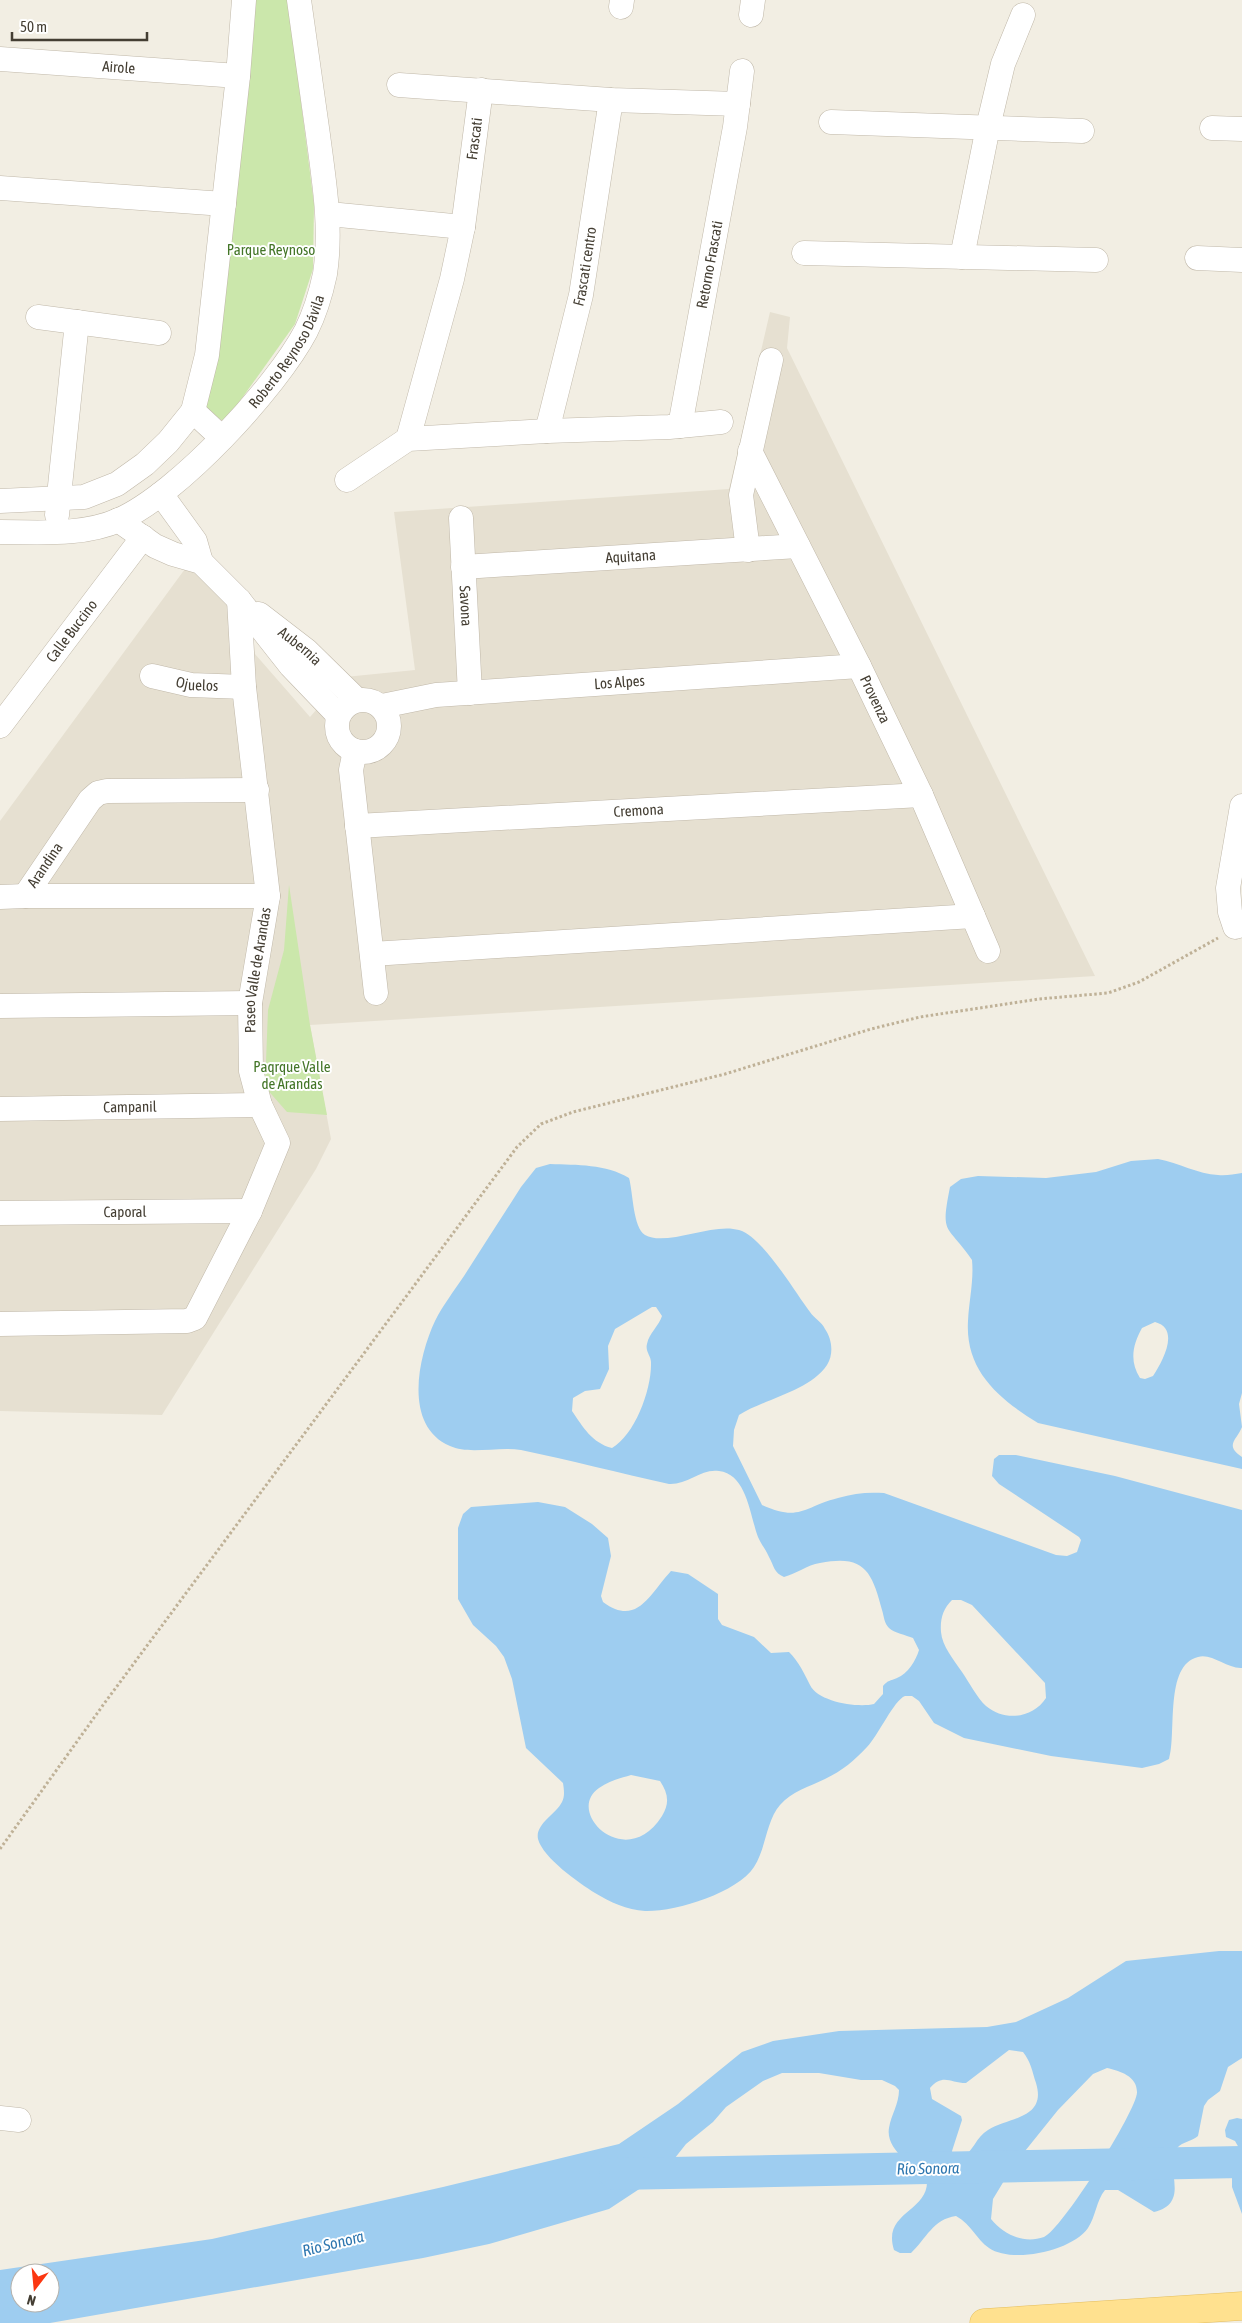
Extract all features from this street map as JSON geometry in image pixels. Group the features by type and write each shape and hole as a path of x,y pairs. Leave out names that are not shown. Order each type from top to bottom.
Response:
{"main road":[{"path":"984,2323 1242,2306"}],"street":[{"path":"0,501 61,490 84,497 117,484 145,464 168,442 193,411 207,355 214,203 238,76 244,0"},
{"name":"Roberto Reynoso Dávila","path":"0,532 55,532 94,528 118,520 140,509 161,494 222,438 265,388 305,332 316,307 325,273 329,214 299,0"},
{"path":"962,257 988,126 1003,64 1025,5"},
{"name":"Airole","path":"0,59 238,76"},
{"name":"Retorno Frascati","path":"680,426 738,104 742,70"},
{"path":"399,85 611,100 738,104"},
{"name":"Frascati","path":"408,440 452,279 463,227 481,90"},
{"name":"Frascati centro","path":"547,431 580,294 611,100"},
{"path":"831,122 988,126 1082,131"},
{"path":"1212,128 1242,129"},
{"path":"0,188 214,203"},
{"path":"329,214 463,227"},
{"path":"804,252 1096,260"},
{"path":"1197,258 1242,260"},
{"path":"38,317 159,333"},
{"path":"55,532 61,490 77,322"},
{"path":"748,550 740,495 771,360"},
{"path":"193,411 222,438"},
{"path":"347,480 408,440 547,431 680,426 721,422"},
{"name":"Provenza","path":"750,451 859,666 921,795 988,951"},
{"name":"Aubernia","path":"161,494 195,540 201,562"},
{"name":"Savona","path":"461,518 470,692"},
{"name":"Aubernia","path":"118,520 142,537 173,554 201,562 239,600 291,666 338,715"},
{"name":"Calle Buccino","path":"0,726 142,537"},
{"name":"Aquitana","path":"463,568 798,546"},
{"name":"Aubernia","path":"239,600 307,651 356,700"},
{"name":"Paseo Valle de Arandas","path":"0,1324 187,1320 195,1318 250,1212 278,1142 260,1105 251,1071 250,1003 268,896 244,687 239,600"},
{"name":"Los Alpes","path":"382,706 413,698 470,692 859,666"},
{"name":"Ojuelos","path":"152,676 191,684 244,687"},
{"path":"356,700 370,700 382,706 390,724 386,739 375,750 365,752 355,751 345,746 338,736 336,726 338,715 345,706 356,700"},
{"path":"355,751 351,770 376,993"},
{"name":"Arandina","path":"25,896 90,800 98,793 107,791 257,790"},
{"name":"Cremona","path":"356,826 921,795"},
{"path":"1238,926 1230,912 1228,888 1242,806"},
{"path":"0,896 25,896"},
{"name":"Arandina","path":"25,896 268,896"},
{"path":"372,954 973,916"},
{"path":"0,1006 250,1003"},
{"name":"Campanil","path":"0,1109 260,1105"},
{"name":"Caporal","path":"0,1213 250,1212"}],"path":[{"path":"0,1849 106,1701 517,1147 541,1124 574,1112 733,1072 881,1026 1040,998 1108,993 1139,982 1238,926"}],"shaded area":[{"path":"770,312 790,317 787,348 1095,976 310,1025 331,1139 316,1169 162,1415 0,1411 0,821 193,558 245,618 255,654 310,717 345,677 415,670 394,512 729,489"}],"green space":[{"name":"Parque Reynoso","path":"247,0 288,0 314,204 313,269 295,324 225,422 203,409"},
{"name":"Paqrque Valle de Arandas","path":"289,885 310,1025 327,1115 287,1112 265,1087 268,1010 284,950"}],"water":[{"path":"1158,1159 1211,1174 1242,1173 1242,1393 1239,1404 1242,1427 1233,1442 1233,1446 1242,1457 1242,1469 1038,1423 1010,1404 987,1382 972,1355 968,1321 972,1283 972,1260 951,1234 946,1222 950,1187 961,1179 978,1176 1046,1178 1096,1172 1131,1161","holes":["1155,1322 1163,1326 1167,1331 1168,1338 1161,1363 1153,1376 1145,1379 1140,1378 1133,1359 1139,1334 1142,1328"]},
{"path":"550,1164 591,1166 611,1170 629,1178 638,1225 645,1235 654,1238 677,1237 716,1229 728,1228 739,1230 748,1235 768,1253 810,1312 824,1327 829,1337 831,1356 827,1365 819,1374 810,1382 739,1415 734,1430 733,1446 762,1505 775,1510 794,1513 850,1495 884,1493 1056,1555 1067,1556 1077,1552 1081,1540 1079,1537 999,1484 992,1476 994,1459 999,1455 1016,1455 1115,1476 1242,1510 1242,1668 1236,1668 1203,1656 1187,1663 1180,1673 1176,1686 1169,1759 1159,1764 1142,1768 1051,1756 964,1738 934,1723 919,1701 912,1696 905,1696 896,1704 871,1742 853,1761 831,1776 795,1793 780,1805 772,1819 754,1867 746,1876 720,1893 672,1908 645,1911 632,1909 619,1905 588,1889 554,1862 541,1846 538,1834 543,1824 562,1802 564,1795 563,1783 526,1748 512,1679 504,1657 496,1646 473,1625 458,1599 458,1528 463,1514 471,1507 538,1502 565,1507 592,1524 608,1538 611,1556 601,1596 603,1602 615,1609 634,1610 649,1598 671,1571 688,1574 718,1594 718,1619 722,1625 754,1637 771,1653 789,1652 814,1691 830,1700 858,1705 874,1704 883,1694 883,1686 908,1670 919,1650 913,1638 891,1630 887,1626 874,1585 864,1568 847,1561 835,1561 815,1564 784,1577 778,1573 758,1537 742,1488 728,1474 719,1471 707,1472 676,1484 669,1484 521,1450 458,1449 435,1436 425,1423 420,1407 418,1390 420,1371 429,1336 445,1304 521,1187 536,1168","holes":["652,1307 656,1307 662,1316 647,1344 651,1362 651,1373 641,1410 628,1433 620,1442 612,1448 605,1446 593,1438 572,1411 573,1398 585,1391 600,1389 609,1369 608,1346 615,1329","952,1600 961,1600 972,1605 1045,1683 1046,1698 1040,1705 1026,1714 1010,1716 994,1711 983,1703 952,1658 942,1637 941,1623 944,1611","631,1775 660,1781 667,1798 666,1807 662,1816 648,1832 632,1839 617,1839 604,1832 594,1822 589,1811 590,1798 599,1788"]},
{"name":"Rio Sonora","path":"1219,1951 1242,1951 1242,2058 1228,2067 1220,2091 1208,2100 1204,2106 1198,2136 1182,2144 1173,2155 1174,2192 1172,2201 1166,2207 1154,2212 1118,2190 1105,2190 1088,2228 1080,2236 1056,2249 1026,2255 999,2253 989,2248 956,2216 941,2221 936,2225 911,2253 900,2253 894,2250 892,2237 894,2228 899,2220 921,2200 927,2181 896,2151 889,2136 890,2123 898,2100 899,2090 882,2080 861,2080 819,2073 782,2073 763,2081 726,2107 713,2122 686,2144 671,2163 650,2182 609,2209 489,2244 423,2258 50,2323 0,2323 0,2270 10,2269 10,2313 60,2313 60,2263 48,2263 212,2239 443,2187 619,2144 678,2104 742,2052 773,2041 839,2031 987,2027 1016,2022 1068,1998 1126,1961","holes":["1009,2050 1023,2052 1028,2059 1036,2083 1038,2095 1036,2104 1024,2115 988,2130 962,2158 953,2156 952,2151 962,2120 961,2116 932,2099 930,2088 935,2083 943,2080 966,2083","1107,2068 1131,2078 1137,2092 1134,2103 1112,2144 1081,2193 1053,2230 1044,2237 1037,2239 1022,2239 1008,2234 991,2219 993,2199 1013,2166 1058,2110 1093,2074"]},
{"path":"1242,2119 1242,2214 1232,2187 1232,2174 1239,2148 1235,2141 1226,2137 1225,2130 1229,2120"}],"waterway":[{"name":"Río Sonora","path":"615,2174 1242,2162"}]}
